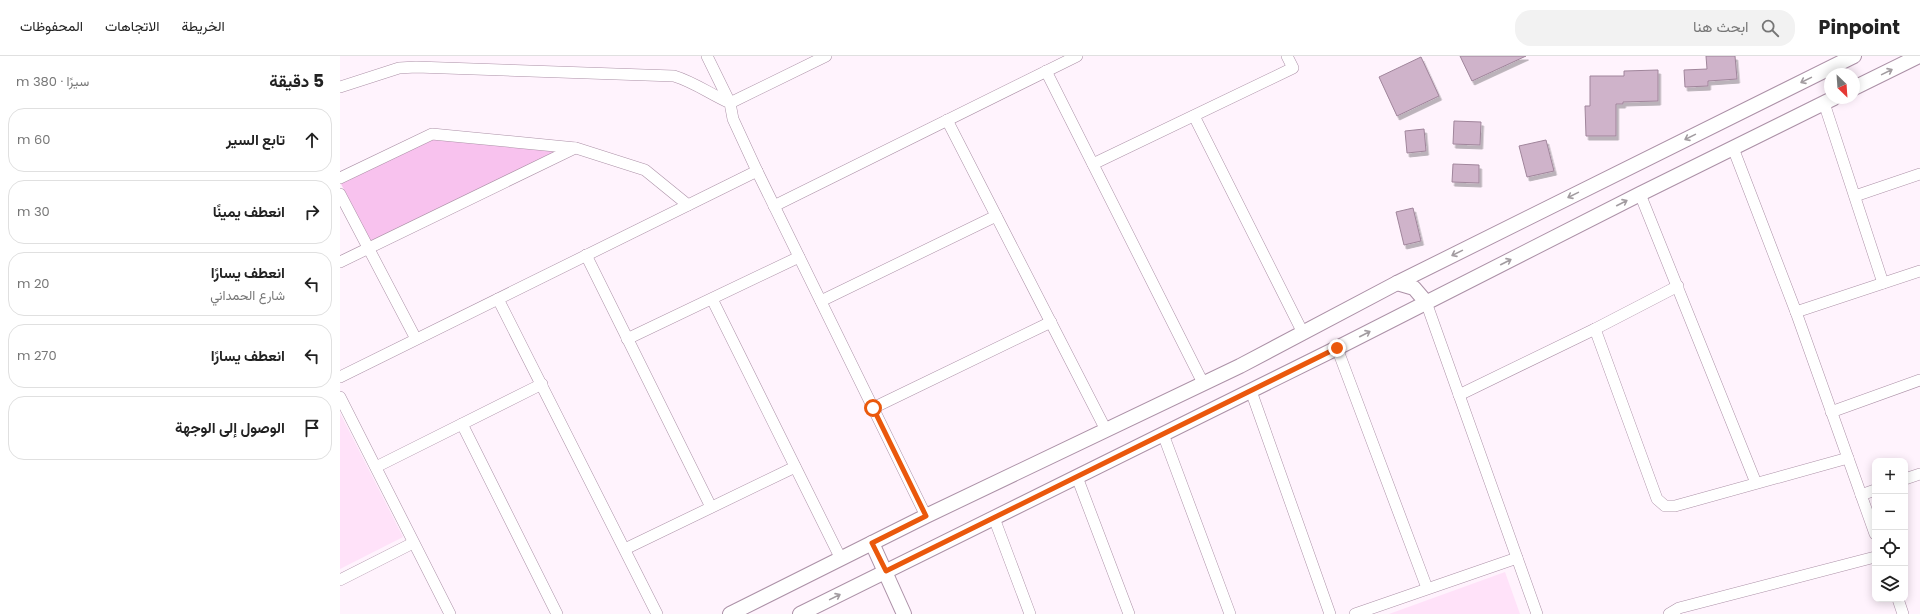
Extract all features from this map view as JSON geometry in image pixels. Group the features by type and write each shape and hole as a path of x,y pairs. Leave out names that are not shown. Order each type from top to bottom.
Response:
{"street":[{"path":"707,56 730,103 733,119 757,171 926,516"},
{"path":"730,103 826,56"},
{"path":"774,206 1077,56"},
{"path":"1093,164 1293,68 1287,56"},
{"path":"730,614 926,516 1203,383 1397,283 1854,56"},
{"path":"1860,85 1919,56"},
{"path":"340,87 399,68 416,67 674,76 690,81 709,93 730,103"},
{"path":"1046,71 1203,383"},
{"path":"800,614 1251,391 1640,194 1824,103"},
{"path":"1830,104 1855,196 1883,283"},
{"path":"1194,116 1303,332"},
{"path":"947,120 1106,430"},
{"path":"340,178 432,134 576,148 646,170 688,205"},
{"path":"340,262 576,148"},
{"path":"1733,148 1796,312 1874,530"},
{"path":"340,377 757,171"},
{"path":"1855,196 1920,174"},
{"path":"340,194 416,339"},
{"path":"1640,194 1756,482"},
{"path":"821,301 996,216"},
{"path":"586,256 710,507"},
{"path":"627,339 799,257"},
{"path":"1796,312 1920,271"},
{"path":"1397,283 1414,288 1426,302 1537,614"},
{"path":"1459,394 1678,286"},
{"path":"498,299 657,614"},
{"path":"712,299 841,558"},
{"path":"873,408 1050,322"},
{"path":"1595,328 1657,499 1665,506 1675,506 1756,482 1848,458"},
{"path":"1337,348 1427,588"},
{"path":"1832,412 1920,380"},
{"path":"376,467 542,384"},
{"path":"1251,391 1330,614"},
{"path":"340,397 450,614"},
{"path":"462,424 557,614"},
{"path":"1163,434 1230,614"},
{"path":"625,549 795,467"},
{"path":"1908,478 1920,474"},
{"path":"1077,477 1129,614"},
{"path":"1861,495 1872,491"},
{"path":"994,518 1030,614"},
{"path":"340,580 413,543"},
{"path":"872,543 886,571 904,614"},
{"path":"1355,614 1517,558"},
{"path":"1669,614 1679,608 1872,558"},
{"path":"1899,602 1903,614"}],"shaded area":[{"path":"433,139 563,151 371,242 340,182"},
{"path":"340,413 403,537 340,569"},
{"path":"1505,572 1520,614 1389,614"}],"building":[{"path":"1460,56 1526,56 1472,81"},
{"path":"1706,56 1735,56 1737,79 1708,81 1708,86 1685,87 1684,70 1707,69"},
{"path":"1421,57 1439,96 1397,116 1379,77"},
{"path":"1658,70 1658,101 1623,102 1623,104 1616,104 1616,136 1586,136 1585,106 1590,106 1590,76 1624,76 1624,71"},
{"path":"1454,121 1481,122 1480,145 1453,144"},
{"path":"1424,129 1426,151 1407,153 1405,131"},
{"path":"1546,140 1554,171 1527,177 1519,146"},
{"path":"1453,164 1479,165 1479,183 1452,182"},
{"path":"1413,208 1421,241 1404,245 1396,212"}],"route":[{"path":"873,408 926,516 872,543 886,571 1337,348"}]}
